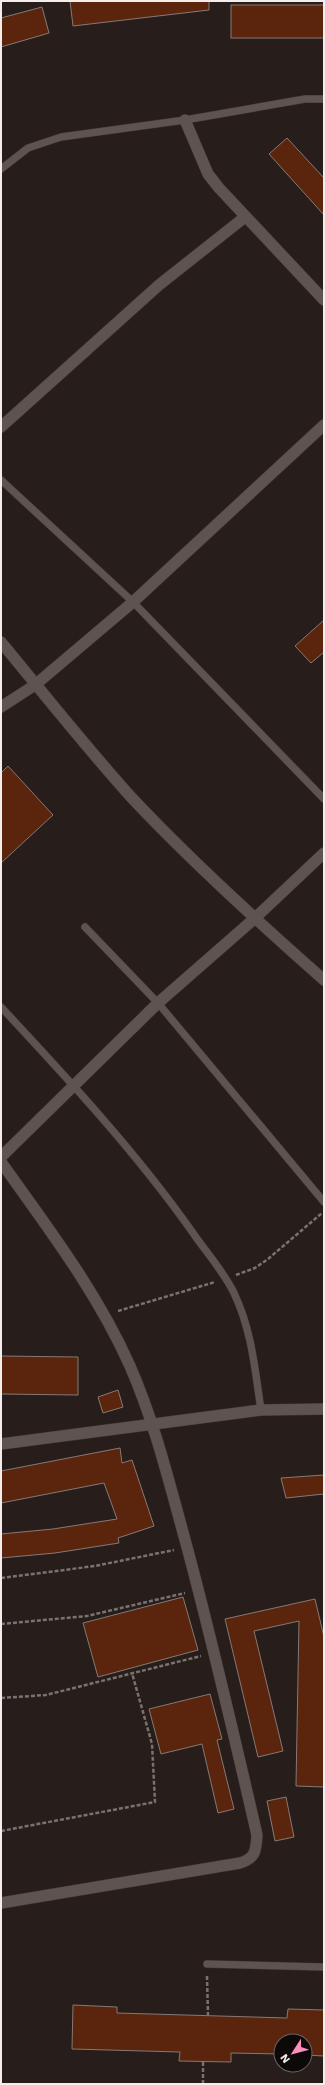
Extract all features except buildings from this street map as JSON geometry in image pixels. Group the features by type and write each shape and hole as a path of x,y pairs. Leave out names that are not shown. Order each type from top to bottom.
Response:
{"street":[{"path":"185,120 208,174 245,217 324,300"},
{"path":"1,427 159,285 245,217"},
{"path":"1,707 35,685 132,602 324,426"},
{"path":"1,642 35,685 131,796 254,919 324,980"},
{"path":"1,1157 158,1003 254,919 324,853"},
{"path":"1,1162 69,1258 105,1315 130,1366 154,1424 215,1652 257,1834 254,1854 249,1860 1,1904"},
{"path":"1,1444 261,1410 324,1409"}],"lane":[{"path":"1,169 28,148 62,137 185,120 305,99 324,99"},
{"path":"1,480 132,602 324,799"},
{"path":"85,928 158,1003 324,1202"},
{"path":"1,1007 75,1086 170,1201 233,1292 251,1340 261,1410"},
{"path":"207,1964 324,1967"}],"path":[{"path":"1,1578 95,1566 187,1547"},
{"path":"1,1624 88,1616 198,1589"},
{"path":"1,1698 46,1695 215,1652"},
{"path":"1,1831 155,1802 152,1744 132,1673"},
{"path":"207,1964 208,2016"},
{"path":"203,2062 203,2084"}]}
